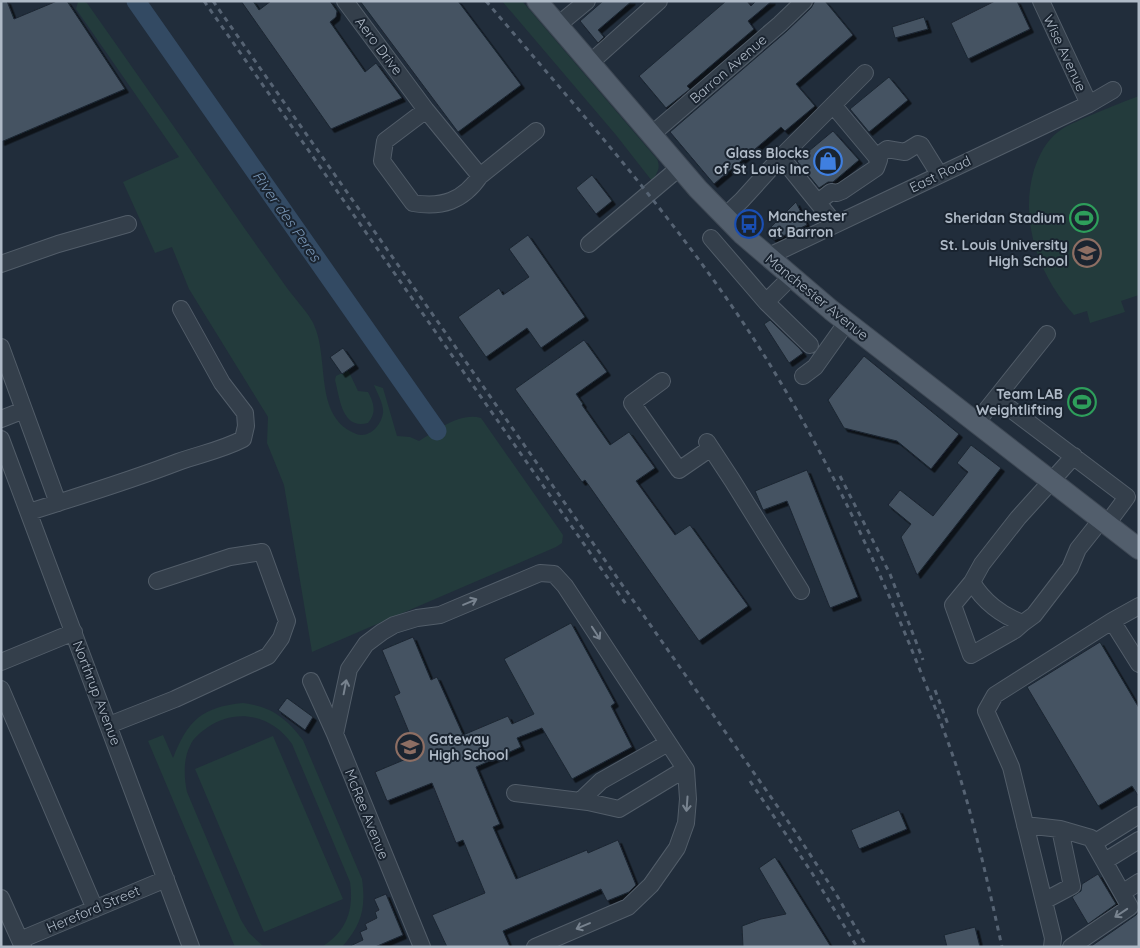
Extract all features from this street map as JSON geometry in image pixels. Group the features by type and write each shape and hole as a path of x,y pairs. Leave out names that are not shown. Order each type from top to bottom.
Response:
{"main road":[{"name":"Manchester Avenue","path":"537,1 651,135 724,217 767,257 847,322 1139,549"}],"street":[{"name":"Aero Drive","path":"344,1 426,110 480,176"},
{"path":"558,25 587,1"},
{"path":"590,63 659,1"},
{"name":"Barron Avenue","path":"651,135 804,1"},
{"name":"Wise Avenue","path":"1042,1 1089,104"},
{"path":"724,217 865,73"},
{"name":"East Road","path":"767,257 1089,104 1113,90"},
{"path":"818,202 831,192 837,193 850,186 876,168 879,160 833,105"},
{"path":"426,110 386,141 382,152 382,161 413,203 428,205 448,203 461,196 472,188 480,176 536,131"},
{"path":"876,156 887,149 905,152 921,144 939,174"},
{"path":"781,157 835,224"},
{"path":"588,244 680,168"},
{"path":"850,186 864,210"},
{"path":"1,264 58,244 128,224"},
{"path":"711,238 766,302 810,345"},
{"path":"766,302 791,277"},
{"path":"29,512 154,472 180,461 229,446 243,439 246,426 245,413 222,383 180,309"},
{"path":"803,376 815,366 847,322"},
{"path":"976,423 1047,334"},
{"path":"1,347 58,503"},
{"path":"662,381 632,403 679,470 709,445 801,591"},
{"path":"996,398 1074,456 1127,497 1078,549 1070,568 1034,615 1016,630 971,655 953,605 1018,518 1074,456"},
{"path":"1,419 24,410"},
{"name":"Northrup Avenue","path":"1,439 191,947"},
{"path":"109,725 175,699 268,656 282,638 287,621 262,552 230,557 157,580"},
{"path":"335,734 348,669 366,644 382,632 394,625 417,618 440,615 540,573 554,574 565,586 685,769 688,799 686,823 677,848 651,885 628,907 535,947"},
{"path":"972,582 979,594 1008,618 1023,623"},
{"path":"1052,947 1054,938 1011,768 986,711 995,695 1139,606"},
{"path":"1112,621 1133,641 1139,664"},
{"path":"1,662 74,632"},
{"name":"McRee Avenue","path":"311,681 335,734 422,947"},
{"path":"1,689 95,909"},
{"path":"580,801 601,781 668,743"},
{"path":"515,793 580,801 619,809 685,769"},
{"path":"1094,843 1139,815"},
{"path":"1026,825 1060,830 1091,838 1130,907 1071,947"},
{"path":"1044,901 1072,886 1060,830"},
{"path":"1104,861 1139,840"},
{"name":"Hereford Street","path":"22,943 166,879"},
{"path":"1122,892 1139,882"},
{"path":"1,898 22,943"}],"green space":[{"path":"502,1 522,1 657,159 657,173 652,181 616,135"},
{"path":"78,2 87,3 250,236 312,321 318,335 321,350 327,398 332,412 341,424 359,435 373,431 382,418 383,413 374,385 383,388 397,436 410,437 419,441 456,420 473,417 481,418 563,535 562,543 312,652 284,485 267,443 268,417 189,289 172,247 155,253 123,182 179,157 76,9"},
{"name":"Sheridan Stadium","path":"1139,96 1139,295 1121,301 1125,312 1090,323 1087,311 1074,315 1062,300 1051,283 1035,247 1029,209 1030,189 1034,170 1046,144 1061,130 1082,119"},
{"path":"348,370 358,391 368,392 372,400 374,412 368,423 359,424 353,422 347,417 341,404 335,380 336,376"},
{"path":"243,703 262,707 277,714 303,740 362,879 363,907 361,915 354,931 342,947 322,947 331,941 347,919 351,902 350,882 292,744 284,734 265,721 242,716 231,717 208,727 193,740 185,763 187,792 241,920 249,933 264,947 235,947 148,741 163,735 173,758 184,734 198,718 217,708"},
{"path":"273,736 343,899 264,932 195,769"}],"building":[{"path":"1,1 7,1 14,19 57,1 67,1 125,89 1,142"},
{"path":"241,1 253,1 259,10 271,1 330,1 337,11 336,17 330,22 365,72 376,63 402,98 331,129"},
{"path":"360,1 458,1 521,85 458,132"},
{"path":"603,1 632,1 598,30 604,37 598,43 580,21"},
{"path":"726,1 747,1 751,6 756,1 772,1 748,21 754,29 687,86 690,89 666,108 639,76"},
{"path":"815,1 825,1 853,35 796,84 815,106 785,131 781,127 714,184 670,132 787,31 811,8"},
{"path":"995,1 1017,1 1030,29 968,59 951,23"},
{"path":"924,17 928,29 895,38 892,27"},
{"path":"889,77 908,100 869,132 850,109"},
{"name":"Glass Blocks of St Louis Inc","path":"833,131 859,160 833,182 828,182 819,188 797,161"},
{"path":"592,175 612,201 596,214 576,188"},
{"path":"796,202 807,225 774,240 766,232"},
{"path":"528,235 585,317 541,348 527,328 486,357 458,317 499,288 503,295 529,277 509,249"},
{"path":"770,320 803,353 789,363 764,324"},
{"path":"584,340 607,372 576,394 582,405 610,445 629,432 655,468 636,481 675,535 690,525 748,606 699,641 585,480 582,482 515,389"},
{"path":"343,348 355,365 342,374 330,357"},
{"path":"864,356 959,434 931,469 897,441 844,428 828,400"},
{"path":"971,445 1001,468 917,575 901,537 911,524 888,505 900,490 933,516 968,472 957,463"},
{"path":"807,470 858,597 830,608 787,501 763,510 755,491"},
{"path":"571,623 615,703 611,706 632,747 572,779 542,728 517,738 521,747 476,767 500,824 493,827 516,879 587,850 588,853 618,840 636,885 629,892 607,901 601,889 503,931 510,947 447,947 432,915 485,893 463,840 456,843 432,783 387,801 375,772 418,754 394,696 400,693 382,650 413,637 431,680 437,677 463,735 508,716 512,724 534,714 504,659"},
{"path":"1100,642 1139,708 1139,797 1132,786 1098,806 1027,687"},
{"path":"287,698 313,717 305,730 278,710"},
{"path":"899,810 907,829 859,849 851,830"},
{"path":"775,857 831,947 743,947 742,926 761,919 786,914 759,868"},
{"path":"1098,874 1116,904 1088,924 1072,897 1081,891 1082,884"},
{"path":"386,894 403,935 375,947 348,947 363,940 360,932 367,929 365,924 377,918 375,912 379,910 374,899"},
{"path":"1139,912 1139,947 1090,947 1136,915"},
{"path":"975,927 980,947 947,947 944,935"}],"waterway":[{"name":"River des Peres","path":"136,1 437,431"}],"railway":[{"path":"204,1 628,607"},
{"path":"213,1 794,830 836,894 867,947"},
{"path":"486,1 588,120 686,242 746,327 793,403 855,521 892,602 935,707 958,771 971,815 1002,947"},
{"path":"840,476 890,574 923,660"},
{"path":"935,690 949,727"},
{"path":"750,781 812,873 857,947"}],"place":[{"name":"Glass Blocks of St Louis Inc","path":"828,161"},
{"name":"Sheridan Stadium","path":"1084,218"},
{"name":"Manchester at Barron","path":"749,224"},
{"name":"St. Louis University High School","path":"1087,253"},
{"name":"Team LAB Weightlifting","path":"1082,402"},
{"name":"Gateway High School","path":"410,747"}]}
